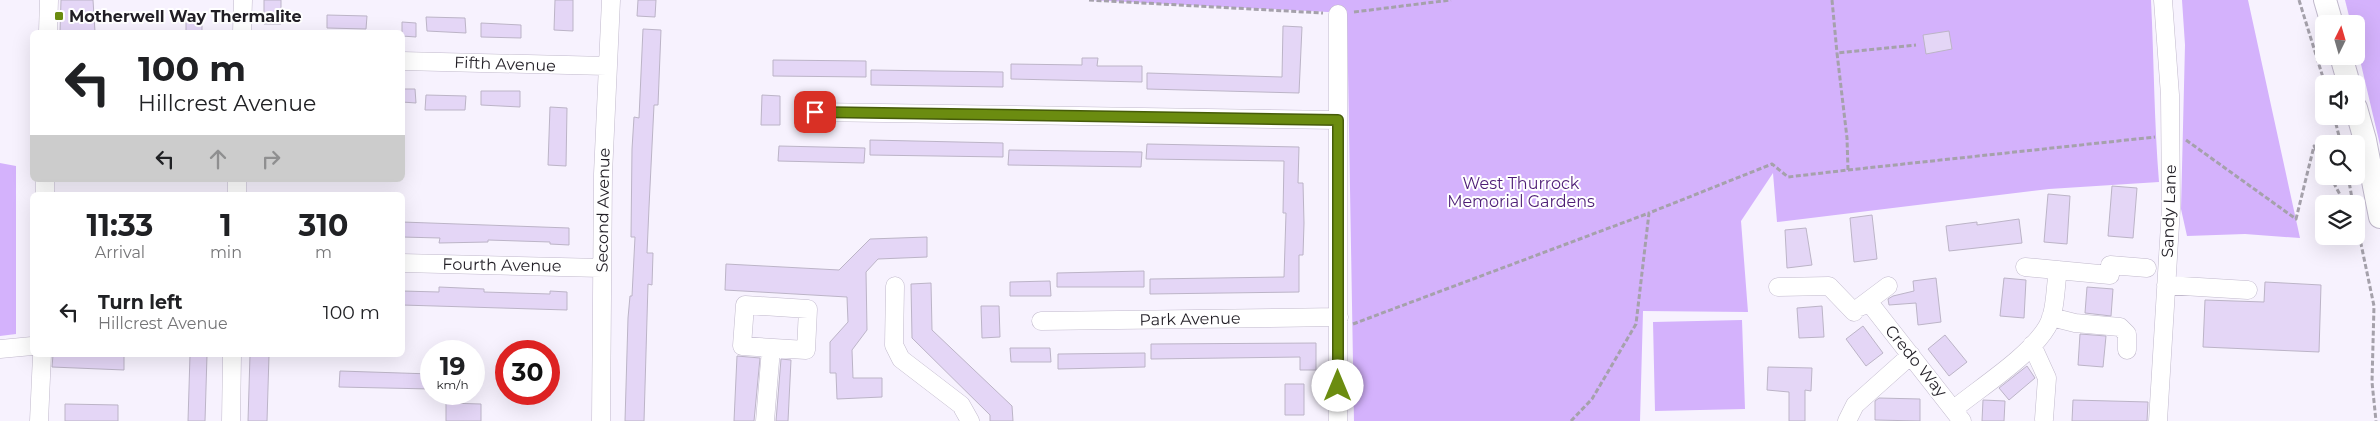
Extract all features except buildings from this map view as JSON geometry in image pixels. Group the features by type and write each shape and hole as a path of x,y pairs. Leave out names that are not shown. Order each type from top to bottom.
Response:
{"main road":[{"path":"2325,0 2329,15"},
{"path":"2361,125 2380,217"}],"street":[{"path":"48,30 49,0"},
{"path":"242,30 243,0"},
{"name":"Second Avenue","path":"601,421 602,268 611,0"},
{"name":"Sandy Lane","path":"2158,421 2171,208 2171,138 2163,0"},
{"path":"1338,14 1338,120 1346,321 1338,421"},
{"name":"Fifth Avenue","path":"405,61 608,66"},
{"path":"815,112 1338,120"},
{"name":"Fourth Avenue","path":"405,263 602,268"},
{"path":"2025,267 2110,275 2110,265 2147,268"},
{"path":"1958,415 2032,345 2046,327 2051,317 2058,270"},
{"path":"2166,285 2248,290"},
{"path":"895,286 894,345 897,352 901,359 961,405 970,421"},
{"name":"Credo Way","path":"1778,287 1829,286 1911,355 1958,415"},
{"path":"1857,310 1888,286"},
{"path":"2051,317 2075,323 2120,327 2127,334 2127,350"},
{"name":"Park Avenue","path":"1041,322 1346,321"},
{"path":"2032,345 2047,378 2044,419"},
{"path":"0,349 30,346"},
{"path":"765,421 770,349"},
{"path":"1847,421 1855,405 1911,355"},
{"path":"40,421 42,357"},
{"path":"231,421 232,357"}],"path":[{"path":"1089,0 1338,14 1451,0"},
{"path":"1832,0 1847,138 1848,170"},
{"path":"2299,0 2322,75"},
{"path":"1837,53 1916,45"},
{"path":"1346,321 1649,213 1772,164 1788,177 2155,137 2182,138 2296,219 2314,146 2315,148"},
{"path":"1571,421 1592,399 1636,324 1649,213"},
{"path":"2361,245 2374,306 2372,382 2376,421"}],"green space":[{"name":"West Thurrock Memorial Gardens","path":"1089,0 2151,0 2159,182 2049,189 1777,222 1773,173 1741,221 1748,312 1643,311 1640,421 1354,421 1347,13"},
{"path":"2182,0 2248,0 2300,238 2245,234 2187,236 2181,209 2185,45"},
{"path":"2345,0 2380,0 2380,145 2361,65 2365,65 2365,15 2349,15"},
{"path":"0,163 16,166 16,334 0,336"},
{"path":"1742,320 1745,409 1655,411 1653,322"}],"place":[{"name":"Motherwell Way Thermalite","path":"59,16"}],"route":[{"path":"815,112 1338,120 1338,386"}]}
